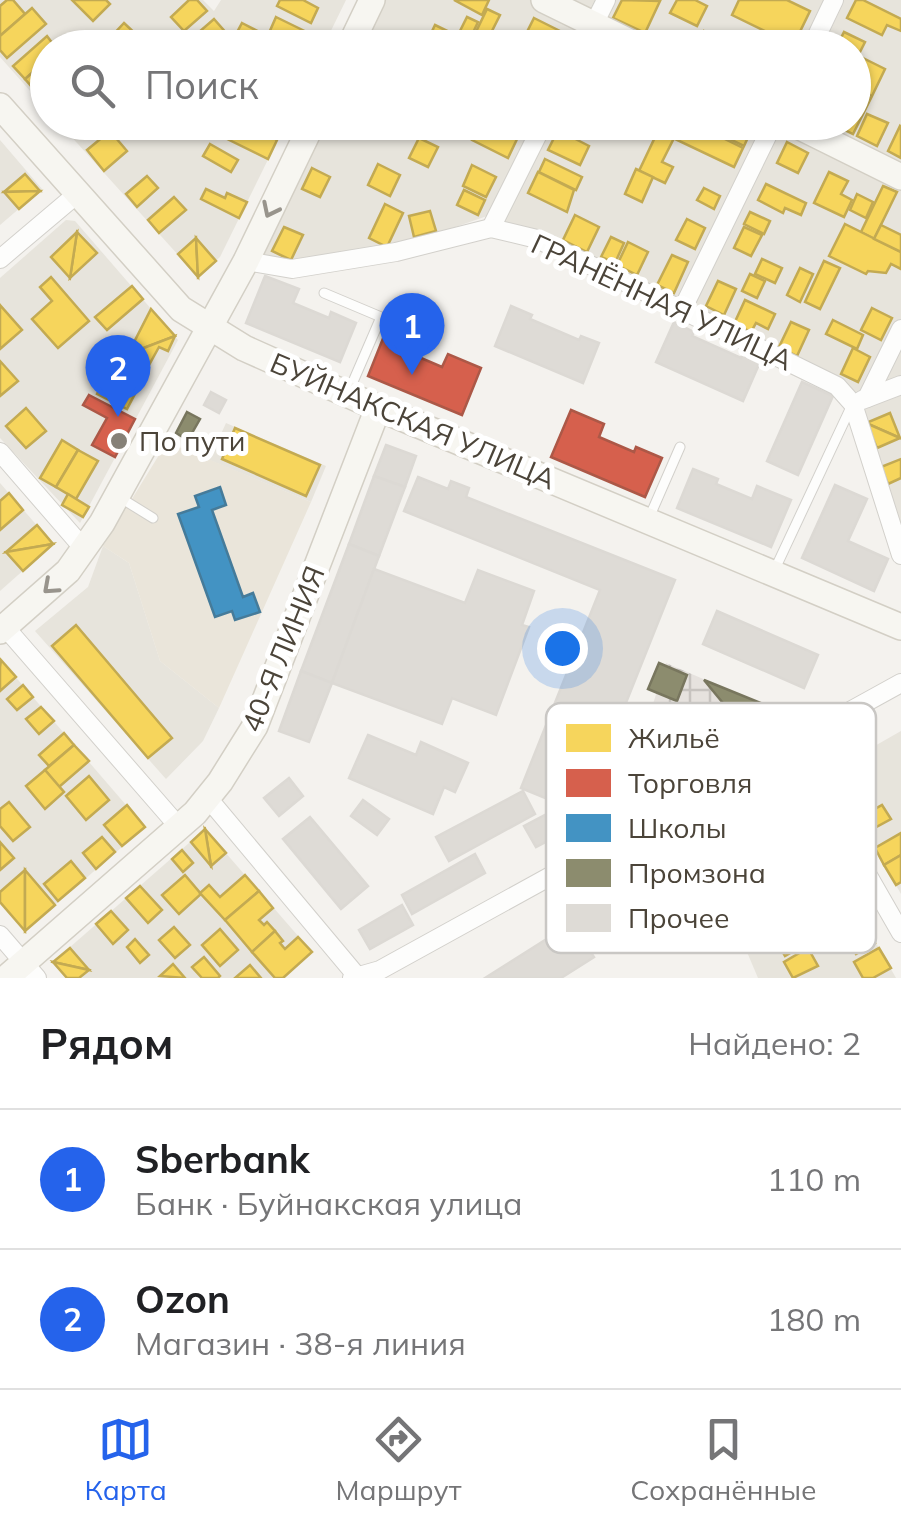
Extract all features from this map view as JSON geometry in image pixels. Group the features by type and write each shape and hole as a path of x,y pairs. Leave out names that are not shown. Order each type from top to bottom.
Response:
{"street":[{"path":"358,30 372,0"},
{"path":"544,0 600,12 621,30"},
{"path":"820,30 834,0"},
{"name":"БУЙНАКСКАЯ УЛИЦА","path":"0,106 181,309 244,348 378,408 901,626"},
{"path":"179,827 2,629 85,550 246,261 304,140"},
{"path":"491,228 535,140"},
{"path":"683,308 765,140"},
{"path":"826,140 901,177"},
{"path":"0,258 77,194"},
{"name":"ГРАНЁННАЯ УЛИЦА","path":"246,261 292,270 396,252 491,228 537,238 838,386 860,401"},
{"path":"901,329 860,401 901,555"},
{"path":"860,401 901,385"},
{"name":"40-Я ЛИНИЯ","path":"22,973 179,827 207,797 255,726 378,408"},
{"path":"0,452 85,550"},
{"path":"864,703 901,683"},
{"path":"207,797 354,976 380,970 546,878"},
{"path":"876,889 901,933"},
{"path":"0,935 22,973"}],"lane":[{"path":"324,293 381,316 348,394"},
{"path":"772,573 860,401"},
{"path":"648,520 680,448"},
{"path":"117,496 153,518"}],"shaded area":[{"path":"0,0 203,0 214,11 221,0 346,0 331,30 30,30 30,91 0,57"},
{"path":"366,0 901,0 901,525 855,392 487,216 392,249 295,264 242,259 299,140 871,140 871,30 351,30"},
{"path":"0,140 42,189 0,225"},
{"path":"74,140 278,140 220,257 198,277"},
{"path":"66,220 75,221 178,340 80,523 0,438 0,278"},
{"path":"226,423 326,466 311,502 209,460"},
{"path":"167,442 311,502 219,708 160,661 129,563 103,546"},
{"path":"0,483 53,544 0,591"},
{"path":"103,546 129,563 160,661 219,708 203,741 166,779 35,631 88,587"},
{"path":"0,659 145,827 25,931 0,902"},
{"path":"666,663 759,703 653,703"},
{"path":"901,731 901,894 876,850 876,745"},
{"path":"205,829 312,952 283,978 67,978 53,962"},
{"path":"876,943 896,978 758,978 747,953 876,953"}],"building: Жильё":[{"path":"13,0 25,14 0,36 0,6"},
{"path":"72,0 106,0 110,4 93,21"},
{"path":"189,0 197,0 207,11 185,30 171,17"},
{"path":"280,0 303,0 318,8 311,23 277,6"},
{"path":"454,0 489,0 482,15"},
{"path":"622,0 660,1 646,30 613,18"},
{"path":"677,0 695,0 707,6 697,26 670,13"},
{"path":"739,0 787,0 810,11 801,30 763,30 732,15"},
{"path":"856,0 901,19 901,31 887,25 882,35 847,18"},
{"path":"32,8 46,24 39,30 30,30 30,38 7,58 0,50 0,36"},
{"path":"487,9 500,15 492,30 477,30"},
{"path":"276,17 303,30 270,30"},
{"path":"467,17 478,22 474,30 460,30"},
{"path":"534,18 558,30 528,30"},
{"path":"214,19 224,30 201,30"},
{"path":"30,51 30,75 25,79 13,66"},
{"path":"871,62 885,69 871,96"},
{"path":"871,116 888,123 877,146 865,140 871,140"},
{"path":"901,127 901,158 888,151"},
{"path":"99,140 118,140 127,151 104,171 87,150"},
{"path":"229,140 277,140 268,159"},
{"path":"418,140 438,147 428,167 409,158"},
{"path":"472,140 517,140 508,158"},
{"path":"553,140 577,140 589,146 580,165 548,150"},
{"path":"654,140 673,140 662,162 673,167 665,183 639,171"},
{"path":"677,140 727,140 743,148 734,167"},
{"path":"787,142 808,153 798,173 777,163"},
{"path":"210,144 238,160 231,172 203,156"},
{"path":"545,159 582,177 576,190 539,172"},
{"path":"378,164 400,175 390,196 368,185"},
{"path":"472,165 496,177 486,197 463,186"},
{"path":"312,168 330,177 320,197 302,189"},
{"path":"636,169 653,177 642,202 625,194"},
{"path":"538,172 574,190 567,212 528,193"},
{"path":"829,172 848,181 841,194 852,200 844,217 814,203"},
{"path":"25,174 40,191 4,192"},
{"path":"147,176 158,188 137,207 126,194"},
{"path":"766,184 806,203 801,215 785,208 783,213 758,200"},
{"path":"883,186 897,192 874,239 861,232"},
{"path":"704,188 720,196 714,209 697,200"},
{"path":"206,189 247,202 239,218 201,199"},
{"path":"464,190 485,200 478,215 457,205"},
{"path":"40,191 19,209 4,192"},
{"path":"857,194 873,202 866,218 850,210"},
{"path":"174,197 186,210 159,233 148,220"},
{"path":"385,204 403,213 387,247 369,238"},
{"path":"430,211 436,231 414,237 409,216"},
{"path":"750,212 770,221 764,234 744,224"},
{"path":"575,215 599,227 587,252 563,240"},
{"path":"687,219 705,228 695,249 676,240"},
{"path":"845,224 901,252 901,269 891,264 886,273 866,274 829,256"},
{"path":"881,225 901,235 901,252 874,239"},
{"path":"284,227 303,235 291,260 272,251"},
{"path":"744,227 762,235 751,256 734,248"},
{"path":"77,232 97,253 70,278"},
{"path":"77,232 70,278 51,257"},
{"path":"611,237 624,243 615,263 601,257"},
{"path":"196,238 198,277 178,254"},
{"path":"196,238 216,261 198,277"},
{"path":"628,242 648,252 637,275 617,265"},
{"path":"672,255 688,262 674,293 657,285"},
{"path":"762,259 782,268 775,283 755,274"},
{"path":"824,261 840,268 820,309 805,302"},
{"path":"800,268 813,274 800,302 787,295"},
{"path":"750,274 765,281 757,298 742,291"},
{"path":"51,277 89,321 58,348 32,319 52,301 40,287"},
{"path":"718,281 736,289 724,315 706,306"},
{"path":"132,286 143,299 107,330 95,317"},
{"path":"745,300 775,314 768,329 756,323 751,332 734,324"},
{"path":"0,305 22,330 0,349"},
{"path":"872,308 892,318 881,340 861,330"},
{"path":"151,309 175,336 128,354"},
{"path":"833,320 863,335 857,349 826,334"},
{"path":"791,322 809,330 797,356 779,347"},
{"path":"175,336 168,351 159,347 149,365 128,354"},
{"path":"853,348 870,357 858,382 841,374"},
{"path":"0,361 18,381 0,396"},
{"path":"107,374 137,390 127,409 97,394"},
{"path":"26,408 46,431 26,448 6,426"},
{"path":"890,413 900,438 866,423"},
{"path":"866,423 900,438 877,448"},
{"path":"235,428 320,465 306,496 222,459"},
{"path":"62,440 78,450 56,487 40,478"},
{"path":"78,450 98,461 76,499 56,487"},
{"path":"901,459 901,478 888,484 881,467"},
{"path":"9,493 23,510 0,530 0,501"},
{"path":"68,494 89,507 83,517 62,505"},
{"path":"37,525 53,544 6,552"},
{"path":"53,544 23,571 6,552"},
{"path":"76,625 172,738 148,758 52,646"},
{"path":"1,660 16,677 0,691 0,667"},
{"path":"23,685 33,697 17,710 7,699"},
{"path":"41,707 54,721 39,734 26,719"},
{"path":"64,733 74,745 49,766 39,755"},
{"path":"74,745 89,761 59,787 45,770"},
{"path":"45,770 64,792 45,809 26,786"},
{"path":"89,776 109,800 86,820 66,796"},
{"path":"9,802 30,827 13,841 0,826 0,809"},
{"path":"127,805 145,827 122,846 104,825"},
{"path":"882,805 891,819 876,827 876,808"},
{"path":"205,829 226,853 211,866"},
{"path":"205,829 211,866 191,842"},
{"path":"901,833 901,855 884,865 876,847"},
{"path":"102,837 115,852 96,869 83,853"},
{"path":"0,842 14,858 0,870"},
{"path":"182,850 193,863 183,872 172,859"},
{"path":"901,855 901,882 896,885 884,865"},
{"path":"71,861 85,878 58,901 44,884"},
{"path":"25,870 25,931 0,902 0,892"},
{"path":"25,870 55,905 25,931"},
{"path":"185,875 201,894 179,914 162,895"},
{"path":"245,875 259,891 225,920 200,893 209,885 220,897"},
{"path":"140,886 162,910 148,923 126,898"},
{"path":"259,891 273,908 259,920 275,931 252,952 225,920"},
{"path":"111,911 128,930 113,944 96,924"},
{"path":"174,927 190,945 175,958 159,940"},
{"path":"220,929 238,950 220,966 202,945"},
{"path":"275,931 285,949 298,937 312,952 283,978 275,978 252,952"},
{"path":"135,939 149,955 140,963 127,947"},
{"path":"70,948 89,970 53,962"},
{"path":"879,948 891,968 873,978 863,978 854,962"},
{"path":"799,953 811,953 818,966 793,978 784,962"},
{"path":"204,957 218,978 202,978 192,967"},
{"path":"53,962 89,970 79,978 67,978"},
{"path":"173,964 185,978 160,976"},
{"path":"250,965 261,978 235,978"}],"building: Торговля":[{"path":"384,336 409,347 407,352 442,367 448,354 481,368 462,415 368,376"},
{"path":"89,395 135,419 115,457 92,445 107,418 83,405"},
{"path":"571,410 604,424 599,437 634,452 636,447 662,458 645,497 551,457"}],"building: Школы":[{"path":"220,487 226,505 212,510 243,597 253,593 260,612 235,620 232,611 215,617 178,514 199,507 195,496"}],"building: Промзона":[{"path":"187,412 200,419 188,440 176,433"},
{"path":"659,663 687,675 677,701 648,689"},
{"path":"704,680 761,703 723,703"}],"building: Прочее":[{"path":"265,276 299,289 293,303 329,318 331,312 356,323 340,362 246,323"},
{"path":"511,306 532,315 530,319 579,340 581,336 599,343 583,383 495,346"},
{"path":"674,322 694,332 692,336 741,358 743,354 760,362 743,401 656,362"},
{"path":"802,382 833,396 798,475 767,461"},
{"path":"211,392 226,400 219,413 204,405"},
{"path":"386,445 416,456 405,487 374,476"},
{"path":"693,469 752,499 757,486 791,500 771,547 677,508"},
{"path":"374,476 405,487 379,556 349,544"},
{"path":"418,477 448,489 451,481 469,488 466,497 675,580 626,703 555,703 600,590 404,511"},
{"path":"835,485 867,499 848,541 888,559 874,591 802,558"},
{"path":"349,544 379,556 332,683 301,671"},
{"path":"374,569 465,603 478,570 534,591 522,625 529,627 496,715 452,698 442,724 332,683"},
{"path":"717,611 818,655 804,688 703,644"},
{"path":"301,671 332,683 309,742 279,731"},
{"path":"546,725 546,798 521,788"},
{"path":"368,735 416,755 421,742 468,763 455,792 444,787 433,814 349,778"},
{"path":"289,778 303,796 279,816 264,798"},
{"path":"523,791 535,814 449,861 436,837"},
{"path":"363,800 389,819 377,835 351,816"},
{"path":"545,815 546,842 536,847 524,826"},
{"path":"310,817 368,886 341,909 283,839"},
{"path":"475,854 485,873 412,914 402,895"},
{"path":"402,905 413,925 370,949 359,930"},
{"path":"546,939 546,953 591,953 594,957 561,978 485,978"}],"place":[{"name":"Sberbank","path":"412,375"},
{"name":"Ozon","path":"118,417"},
{"name":"По пути","path":"119,441"}]}
